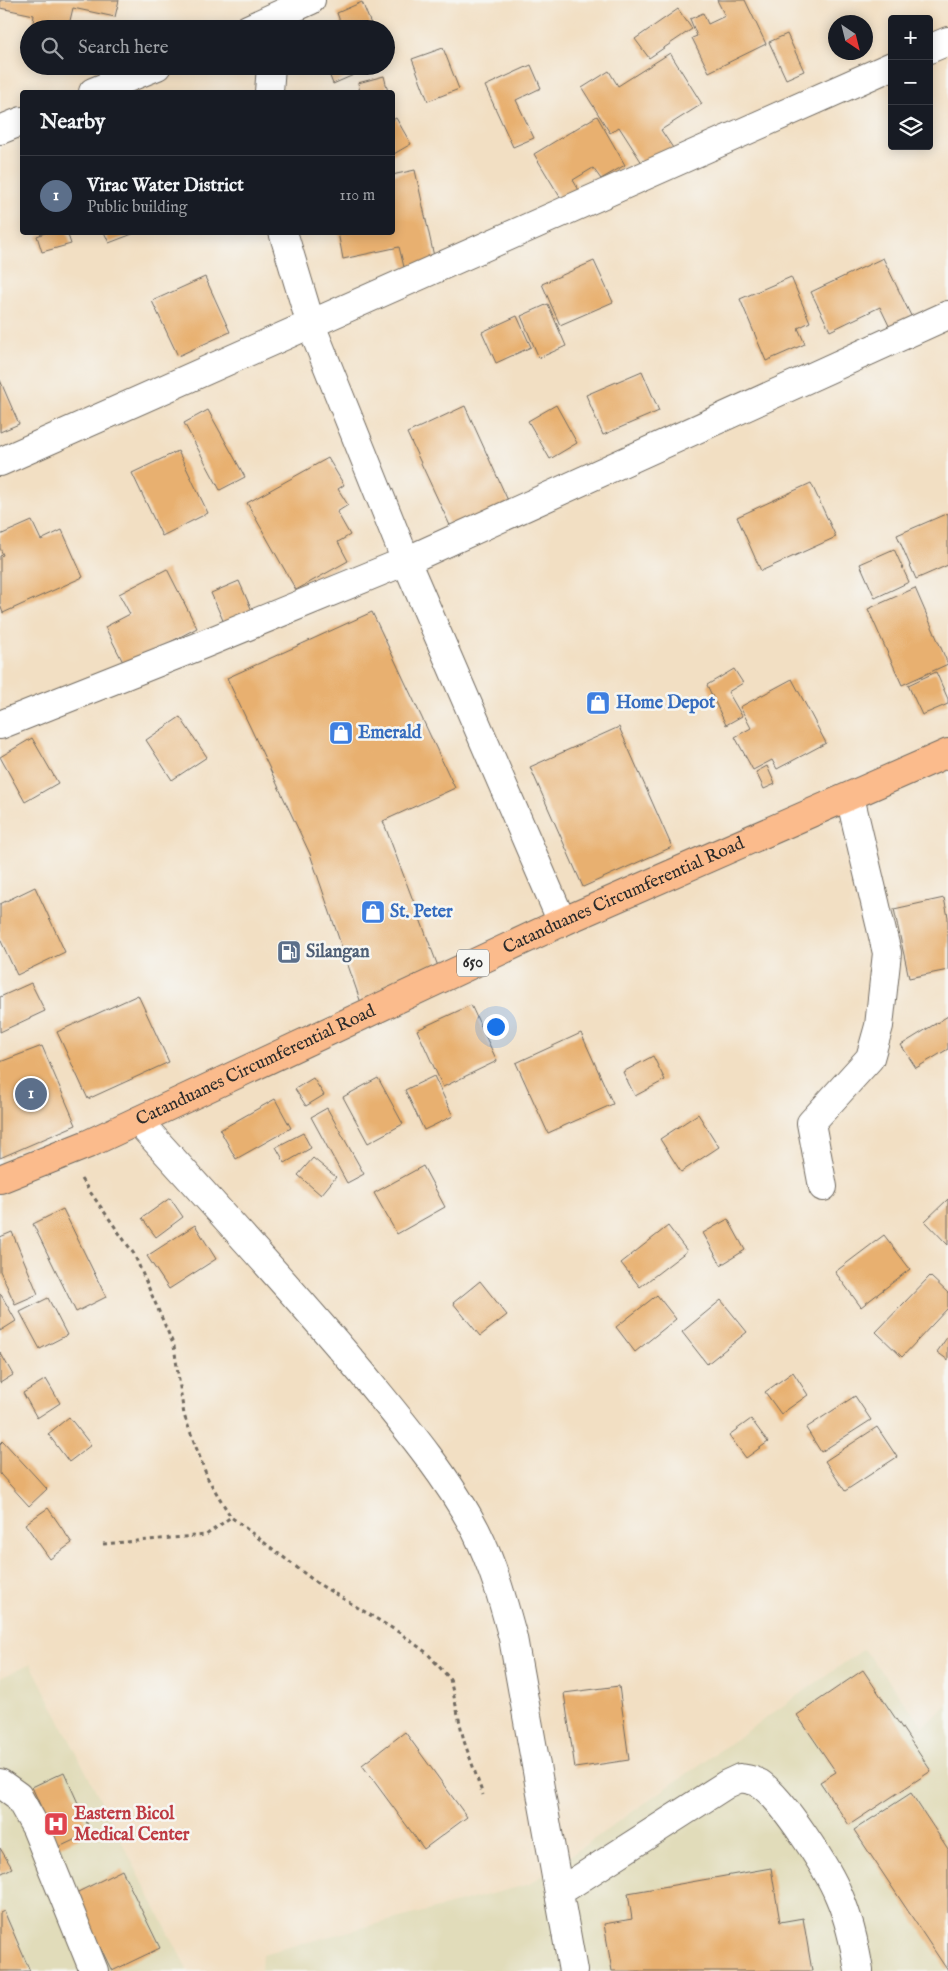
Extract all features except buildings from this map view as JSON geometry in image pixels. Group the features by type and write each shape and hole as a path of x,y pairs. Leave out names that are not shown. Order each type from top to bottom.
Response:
{"main road":[{"name":"Catanduanes Circumferential Road","path":"0,1179 138,1121 562,922 948,753"}],"street":[{"path":"277,15 311,0"},
{"path":"933,47 948,41"},
{"path":"0,462 888,68"},
{"path":"98,90 134,75"},
{"path":"269,90 270,75"},
{"path":"0,130 20,122"},
{"path":"284,235 311,325 406,561 562,922"},
{"path":"0,725 406,561 948,315"},
{"path":"823,1187 811,1123 870,1058 880,1026 887,953 850,797"},
{"path":"138,1121 315,1319 404,1424 448,1486 476,1531 499,1585 513,1638 573,1971"},
{"path":"559,1892 727,1784 740,1778 749,1780 758,1783 775,1798 801,1832 839,1895 858,1971"},
{"path":"0,1783 18,1796 36,1828 94,1971"}],"path":[{"path":"63,1154 134,1254 174,1346 184,1415 208,1479 231,1517 317,1583 400,1633 427,1653 450,1679 464,1741 483,1795"},
{"path":"103,1544 206,1535 231,1517"}],"shaded area":[{"path":"864,1649 923,1726 948,1705 948,1971 261,1971 262,1954 530,1884"},
{"name":"Eastern Bicol Medical Center","path":"31,1664 188,1971 0,1971 0,1678"}],"place":[{"name":"Home Depot","path":"598,703"},
{"name":"Emerald","path":"341,733"},
{"name":"St. Peter","path":"373,912"},
{"name":"Silangan","path":"289,952"},
{"name":"Virac Water District","path":"31,1094"},
{"name":"Eastern Bicol Medical Center","path":"56,1824"}]}
